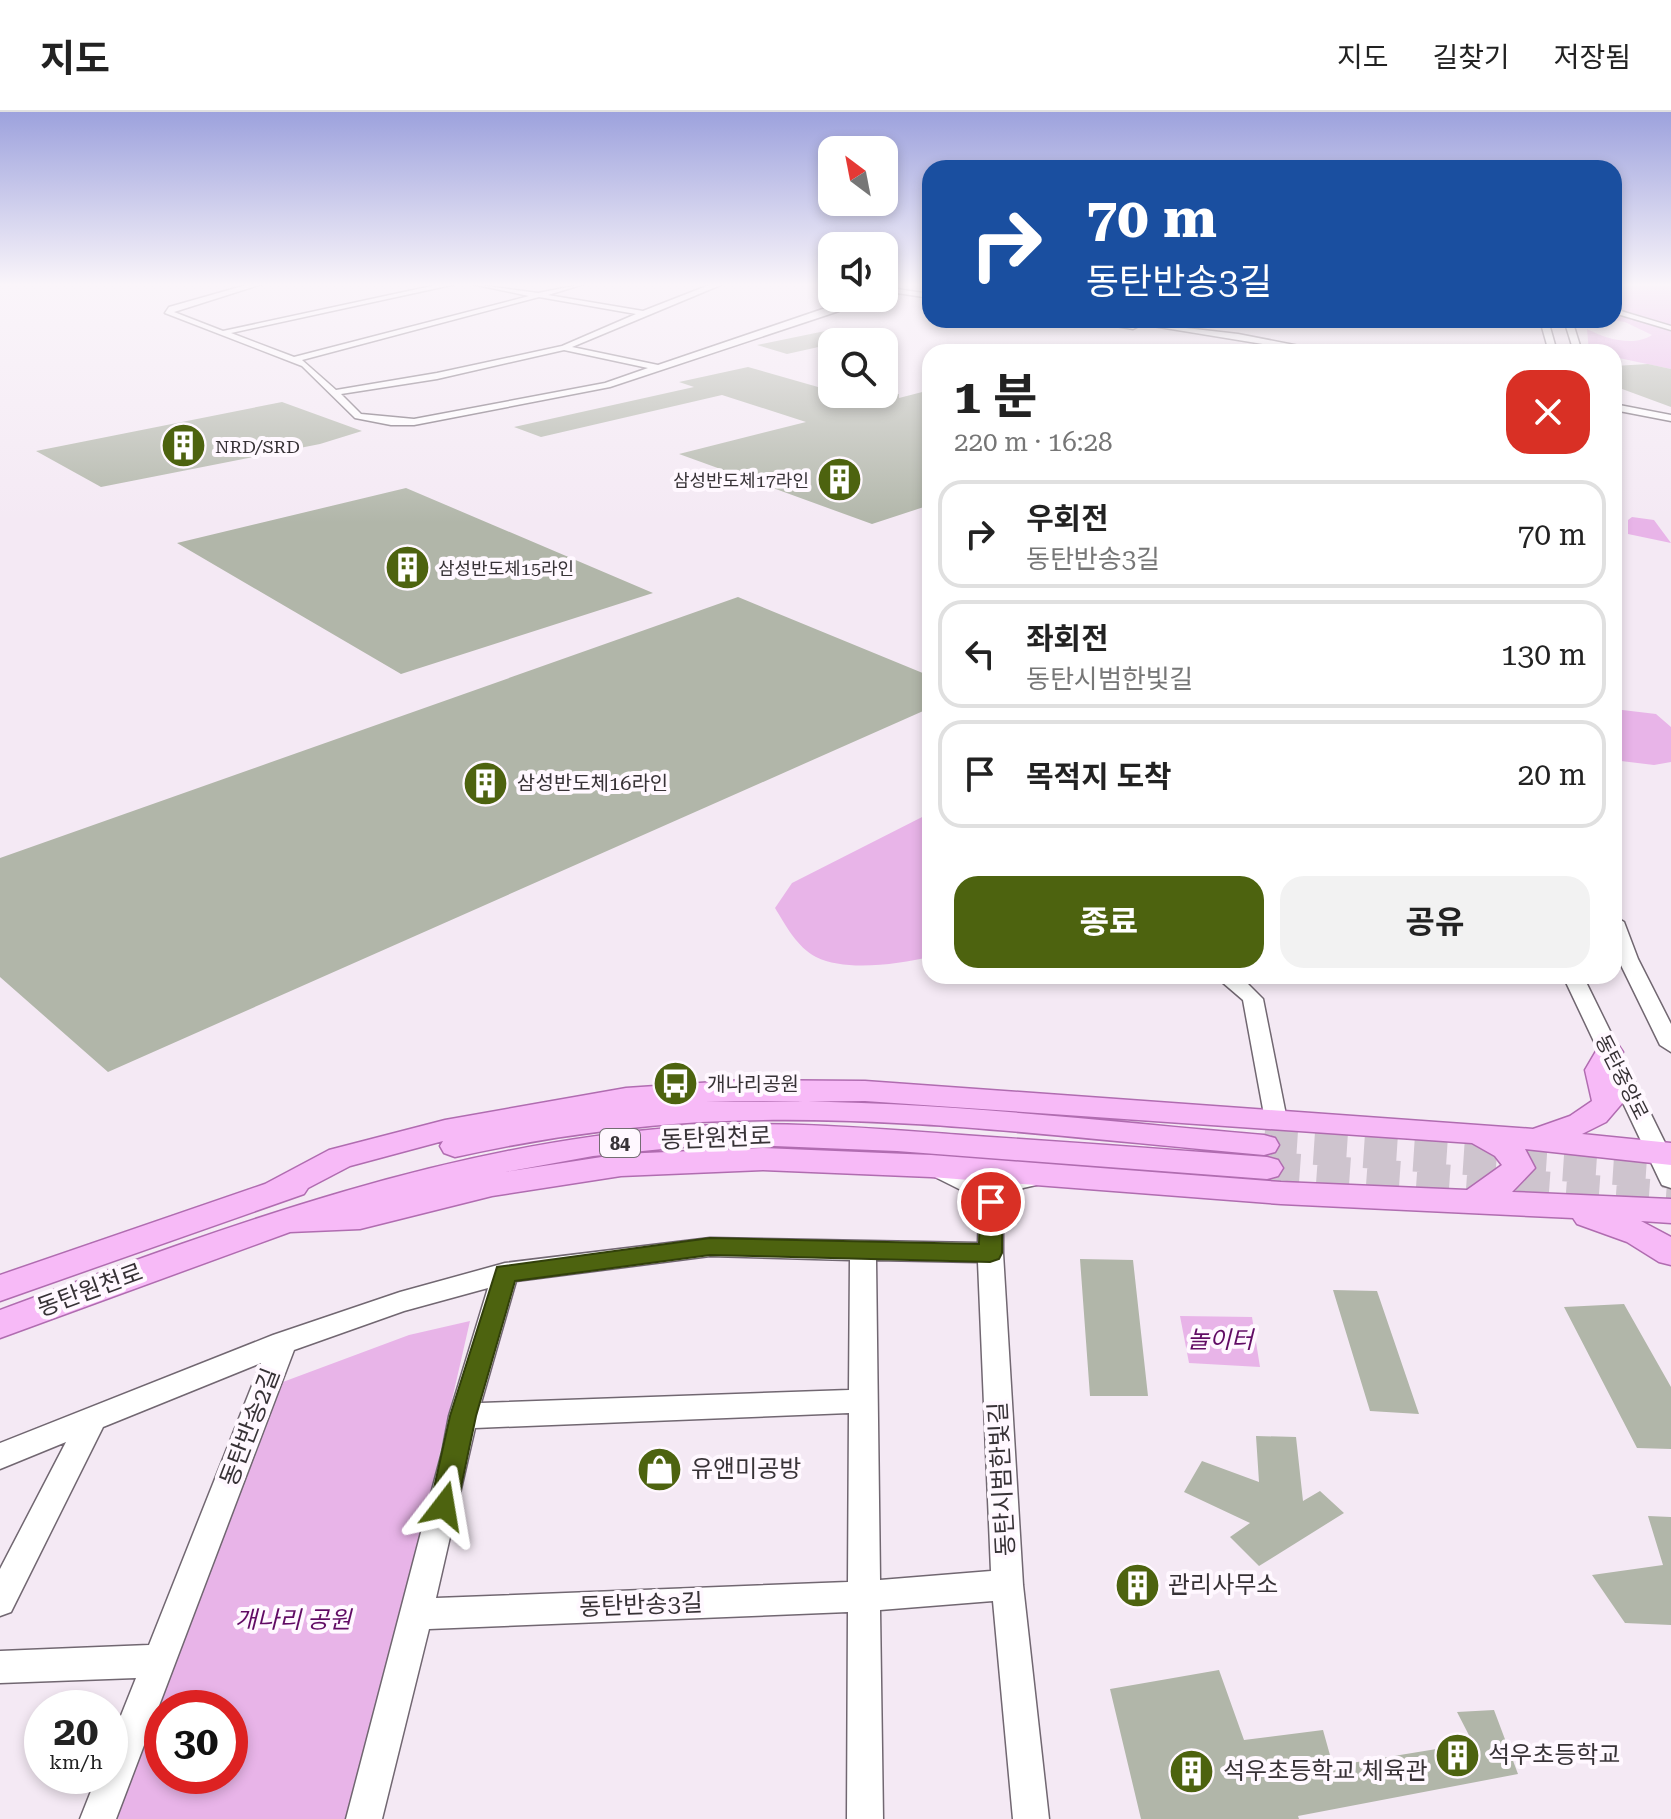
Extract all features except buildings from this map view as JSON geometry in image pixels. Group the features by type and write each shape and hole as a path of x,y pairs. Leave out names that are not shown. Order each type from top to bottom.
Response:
{"main road":[{"path":"1533,1139 1591,1120 1600,1113 1609,1101 1599,1070 1609,1052"},
{"path":"281,1205 340,1158 445,1130 561,1108 686,1093 773,1090 865,1091 1269,1144 1472,1133 1533,1139 1667,1162"},
{"path":"1472,1133 1500,1143 1515,1156 1519,1168 1499,1186 1472,1202"},
{"name":"동탄원천로","path":"0,1288 281,1205 575,1149 680,1137 771,1135 1269,1144"},
{"path":"281,1205 360,1217 492,1185 557,1174 645,1163 763,1159 931,1166 1281,1193 1671,1211"},
{"path":"1530,1203 1626,1228 1671,1253"},
{"name":"동탄원천로","path":"0,1324 281,1205"}],"street":[{"path":"301,364 337,392 358,416 391,422 414,422 607,385 671,364"},
{"path":"337,392 493,364"},
{"path":"638,364 676,371"},
{"path":"1622,412 1669,421"},
{"path":"1622,412 1669,421"},
{"path":"1622,419 1669,421"},
{"path":"1622,943 1671,1045"},
{"path":"1239,984 1253,999 1269,1144"},
{"name":"동탄중앙로","path":"1577,984 1667,1162"},
{"path":"931,1166 965,1180 991,1202 1016,1181 1046,1175"},
{"name":"동탄시범한빛길","path":"991,1202 990,1253 1007,1585 1031,1819"},
{"path":"283,1343 400,1302 505,1273 710,1247 990,1253"},
{"path":"863,1250 865,1819"},
{"path":"364,1819 457,1452 463,1416 505,1273"},
{"name":"동탄반송2길","path":"0,1456 283,1343"},
{"name":"동탄반송2길","path":"98,1819 283,1343"},
{"path":"463,1416 864,1401"},
{"path":"0,1601 94,1417"},
{"name":"동탄반송3길","path":"416,1614 866,1596 1007,1585"},
{"path":"0,1667 159,1661"}],"green space":[{"path":"1646,364 1671,364 1671,369"},
{"path":"1632,517 1654,520 1671,543 1628,534 1628,520"},
{"path":"1622,710 1656,714 1671,727 1671,762 1654,765 1622,761"},
{"path":"922,817 922,958 857,965 828,962 816,957 792,936 775,908 792,883"},
{"name":"놀이터","path":"1180,1316 1252,1317 1260,1367 1189,1363"},
{"name":"개나리 공원","path":"470,1321 356,1819 109,1819 118,1794 128,1794 128,1764 144,1717 144,1794 248,1794 248,1690 153,1690 256,1392 409,1335"}],"tunnel":[{"path":"1264,1145 1671,1172"},
{"path":"1267,1168 1671,1197"}],"place":[{"name":"NRD/SRD","path":"184,446"},
{"name":"삼성반도체17라인","path":"840,480"},
{"name":"삼성반도체15라인","path":"407,568"},
{"name":"삼성반도체16라인","path":"486,783"},
{"name":"개나리공원","path":"676,1084"},
{"name":"유앤미공방","path":"660,1469"},
{"name":"관리사무소","path":"1137,1585"},
{"name":"석우초등학교","path":"1457,1755"},
{"name":"석우초등학교 체육관","path":"1192,1771"}],"route":[{"path":"444,1506 463,1416 505,1273 710,1247 990,1253 991,1202"}]}
